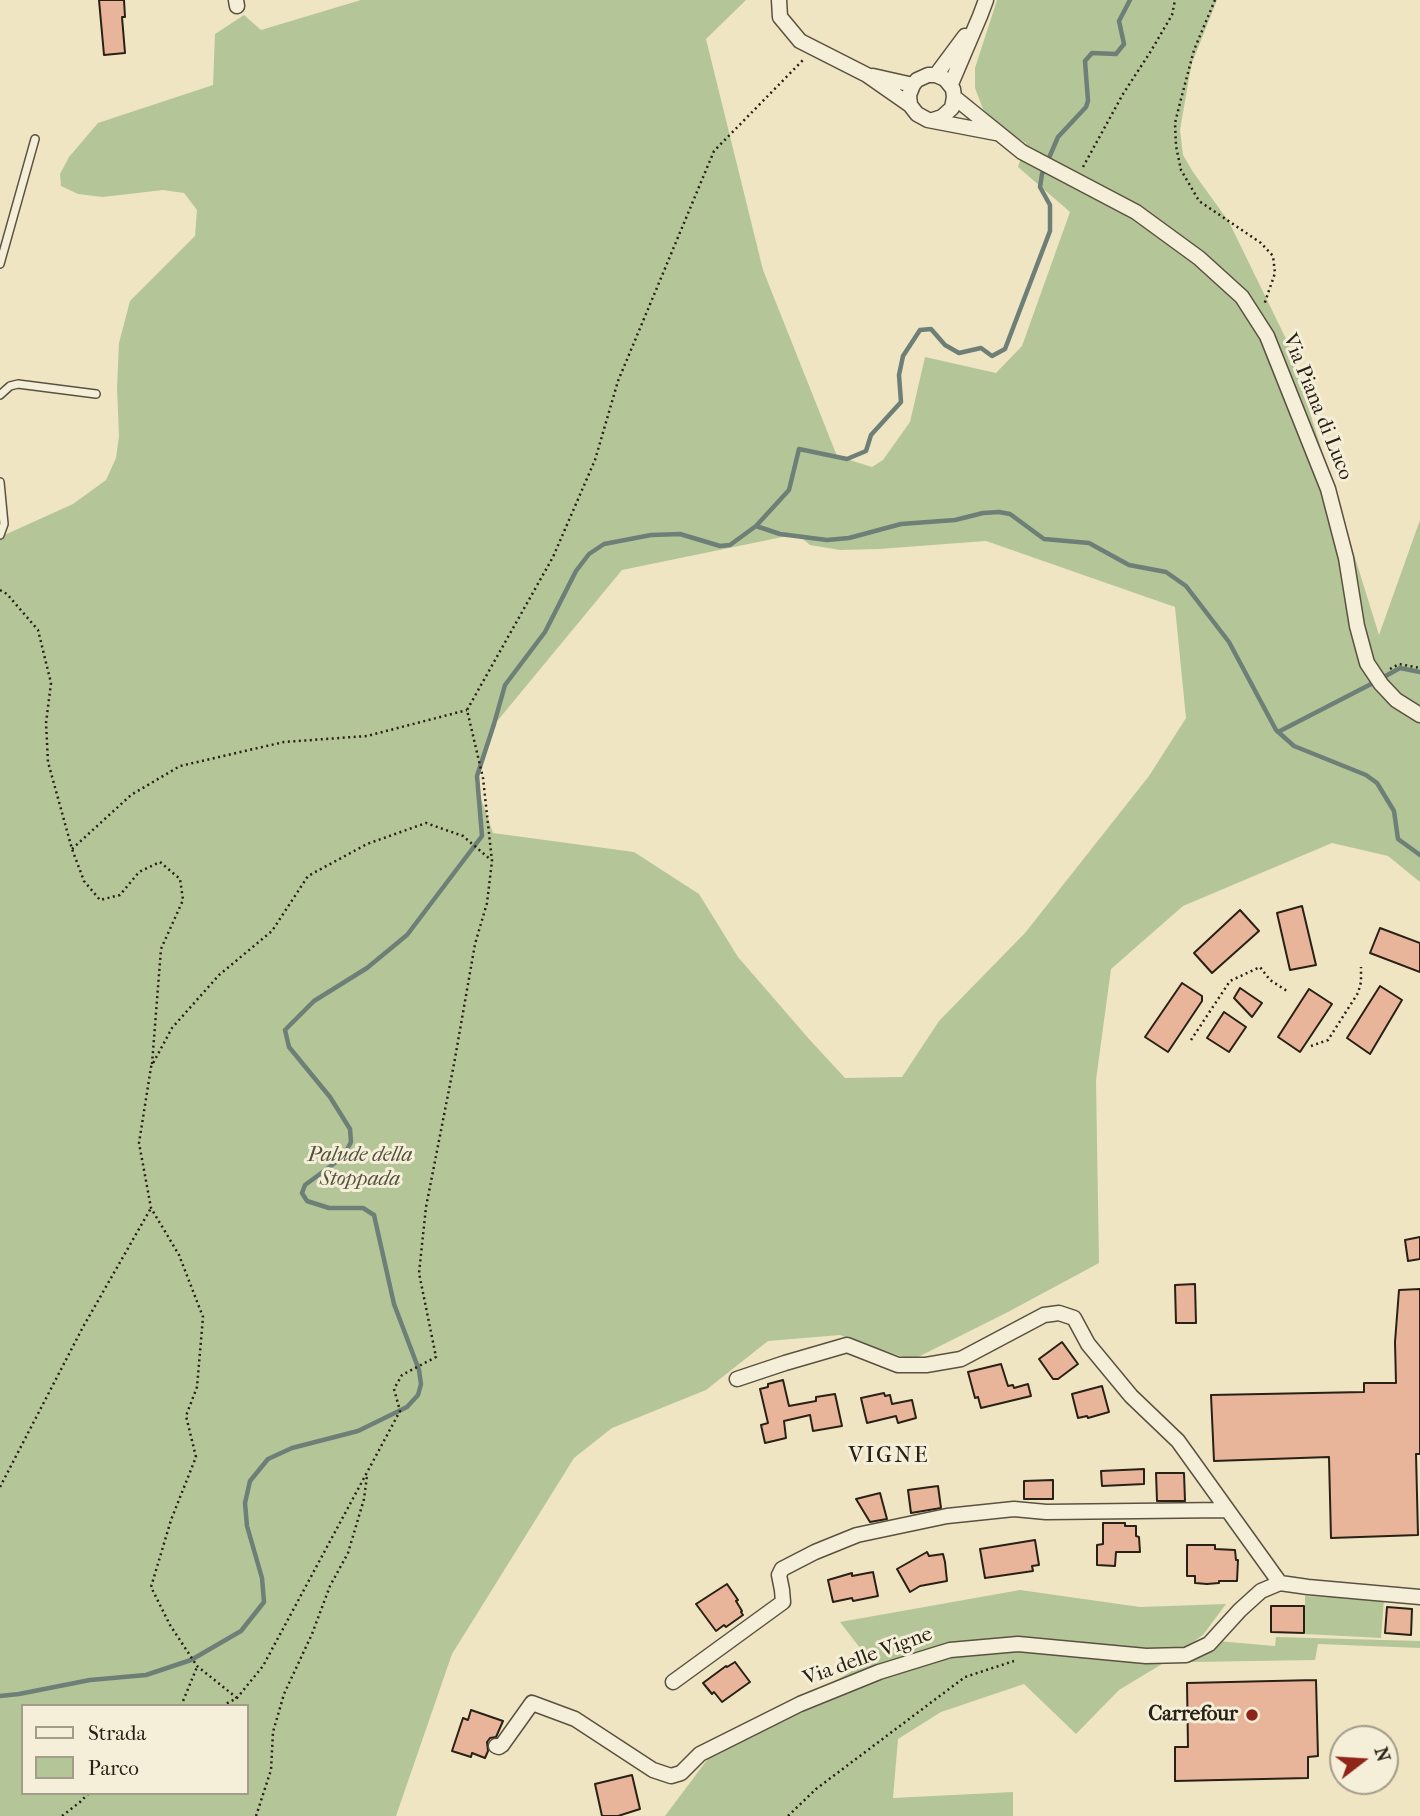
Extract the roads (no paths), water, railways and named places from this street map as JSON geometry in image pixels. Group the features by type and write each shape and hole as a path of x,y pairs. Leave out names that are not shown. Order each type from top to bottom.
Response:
{"street":[{"path":"779,0 780,17 800,41 867,75 910,105 917,114 928,120 997,134"},
{"path":"928,120 936,120 952,108 952,91 985,0"},
{"path":"936,75 980,16"},
{"path":"867,75 913,85"},
{"path":"910,105 909,95 913,85 924,76 936,75 945,79 952,91"},
{"name":"Via Piana di Luco","path":"952,91 997,134 1022,152 1136,212 1199,258 1242,297 1266,336 1328,489 1346,558 1357,626 1367,663 1396,700 1420,715"},
{"path":"737,1379 847,1345 898,1365 961,1359 1044,1315 1059,1313 1074,1318 1088,1343 1131,1396 1178,1441 1280,1583 1420,1597"},
{"path":"673,1682 783,1602 779,1575 782,1569 857,1535 947,1516 1014,1509 1046,1512 1226,1510"},
{"name":"Via delle Vigne","path":"496,1746 502,1745 532,1703 575,1719 653,1770 671,1776 681,1773 700,1754 800,1704 879,1672 950,1650 1018,1644 1146,1656 1186,1655 1209,1644 1261,1591 1280,1583"}],"lane":[{"path":"0,264 35,139"},
{"path":"0,396 4,390 18,384 96,394"},
{"path":"0,482 4,524 0,534"}],"waterway":[{"path":"0,1696 90,1680 146,1675 191,1660 241,1631 264,1602 262,1578 247,1526 245,1503 250,1481 268,1459 292,1448 358,1431 407,1407 418,1395 421,1384 419,1370 394,1304 374,1215 363,1208 329,1208 307,1201 302,1193 305,1185 343,1157 351,1142 350,1129 330,1097 289,1047 285,1030 314,1001 367,968 407,935 482,836 477,776 505,685 545,632 576,571 589,554 604,544 651,535 680,534 720,546 730,545 756,526 789,490 799,449 847,459 866,451 871,435 901,402 899,375 903,356 920,330 931,329 945,345 959,353 981,348 992,356 1005,349 1050,231 1050,205 1040,187 1042,174 1058,137 1086,107 1088,101 1085,61 1092,53 1116,54 1124,44 1119,21 1130,0"},
{"path":"756,526 780,534 827,540 849,538 901,524 955,520 999,512 1010,514 1044,539 1089,543 1129,565 1166,572 1186,586 1229,642 1276,730 1294,746 1366,775 1377,783 1394,811 1398,839 1420,855"},
{"path":"1382,678 1400,668 1420,672"},
{"path":"1278,732 1375,682"}],"place":[{"name":"Carrefour","path":"1252,1715"}],"district":[{"name":"VIGNE","path":"889,1456"}],"park label":[{"name":"Palude della Stoppada","path":"360,1168"}]}
